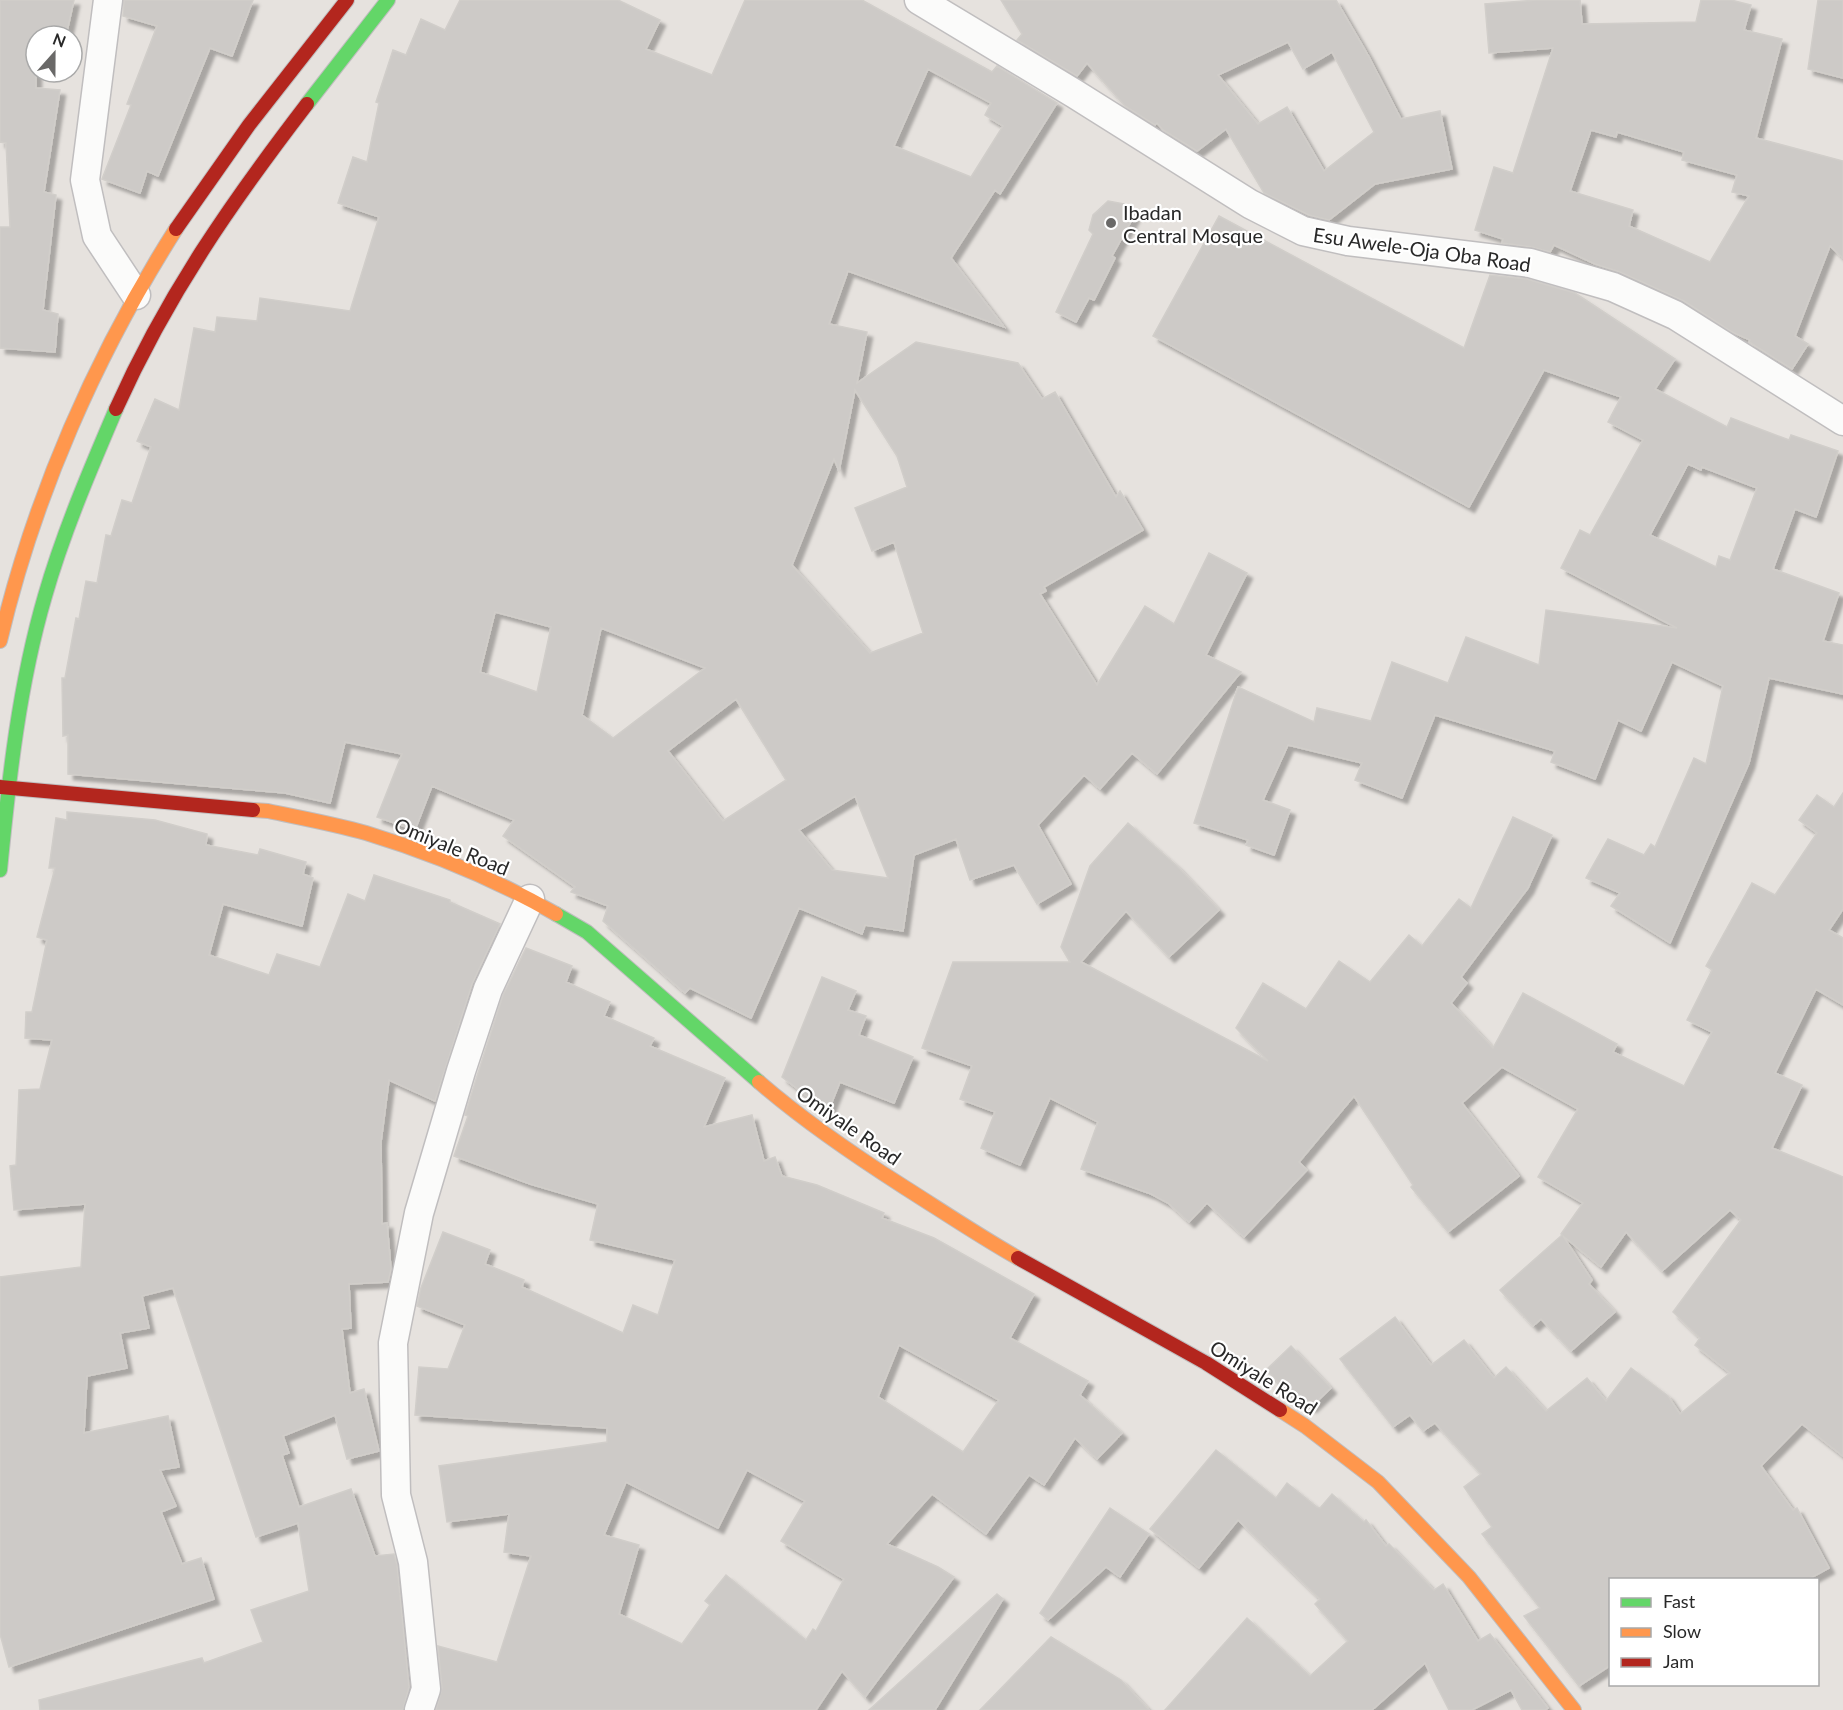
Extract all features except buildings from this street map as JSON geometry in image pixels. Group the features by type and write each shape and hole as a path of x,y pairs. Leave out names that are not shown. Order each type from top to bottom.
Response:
{"main road":[{"path":"0,870 4,788 45,597 61,499 87,395 136,295 160,254 208,182 347,0"},
{"path":"0,641 27,542 61,499 121,396 156,326 190,268 230,206 388,0"},
{"name":"Omiyale Road","path":"4,788 268,811 365,833 436,857 530,899 587,932 784,1104 864,1161 985,1239 1206,1363 1305,1426 1378,1482 1469,1577 1574,1710"}],"street":[{"path":"108,0 85,180 97,236 136,295"},
{"name":"Esu Awele-Oja Oba Road","path":"919,0 1075,94 1250,204 1303,231 1348,241 1530,263 1613,286 1675,315 1843,421"},
{"path":"419,1710 426,1689 413,1562 396,1495 393,1343 419,1213 460,1071 488,989 530,899"}],"traffic: fast":[{"path":"307,104 388,0"},
{"path":"0,870 16,732 36,630 52,572 69,525 116,409"},
{"path":"556,914 587,932 759,1082"}],"traffic: slow":[{"path":"0,641 31,533 71,428 120,326 176,229"},
{"path":"253,810 330,824 391,841 440,858 556,914"},
{"path":"759,1082 848,1150 1018,1258"},
{"path":"1280,1410 1305,1426 1378,1482 1469,1577 1574,1710"}],"traffic: jam":[{"path":"176,229 249,125 347,0"},
{"path":"116,409 157,327 202,251 252,177 307,104"},
{"path":"0,787 253,810"},
{"path":"1018,1258 1206,1363 1280,1410"}],"place":[{"name":"Ibadan Central Mosque","path":"1111,223"}]}
